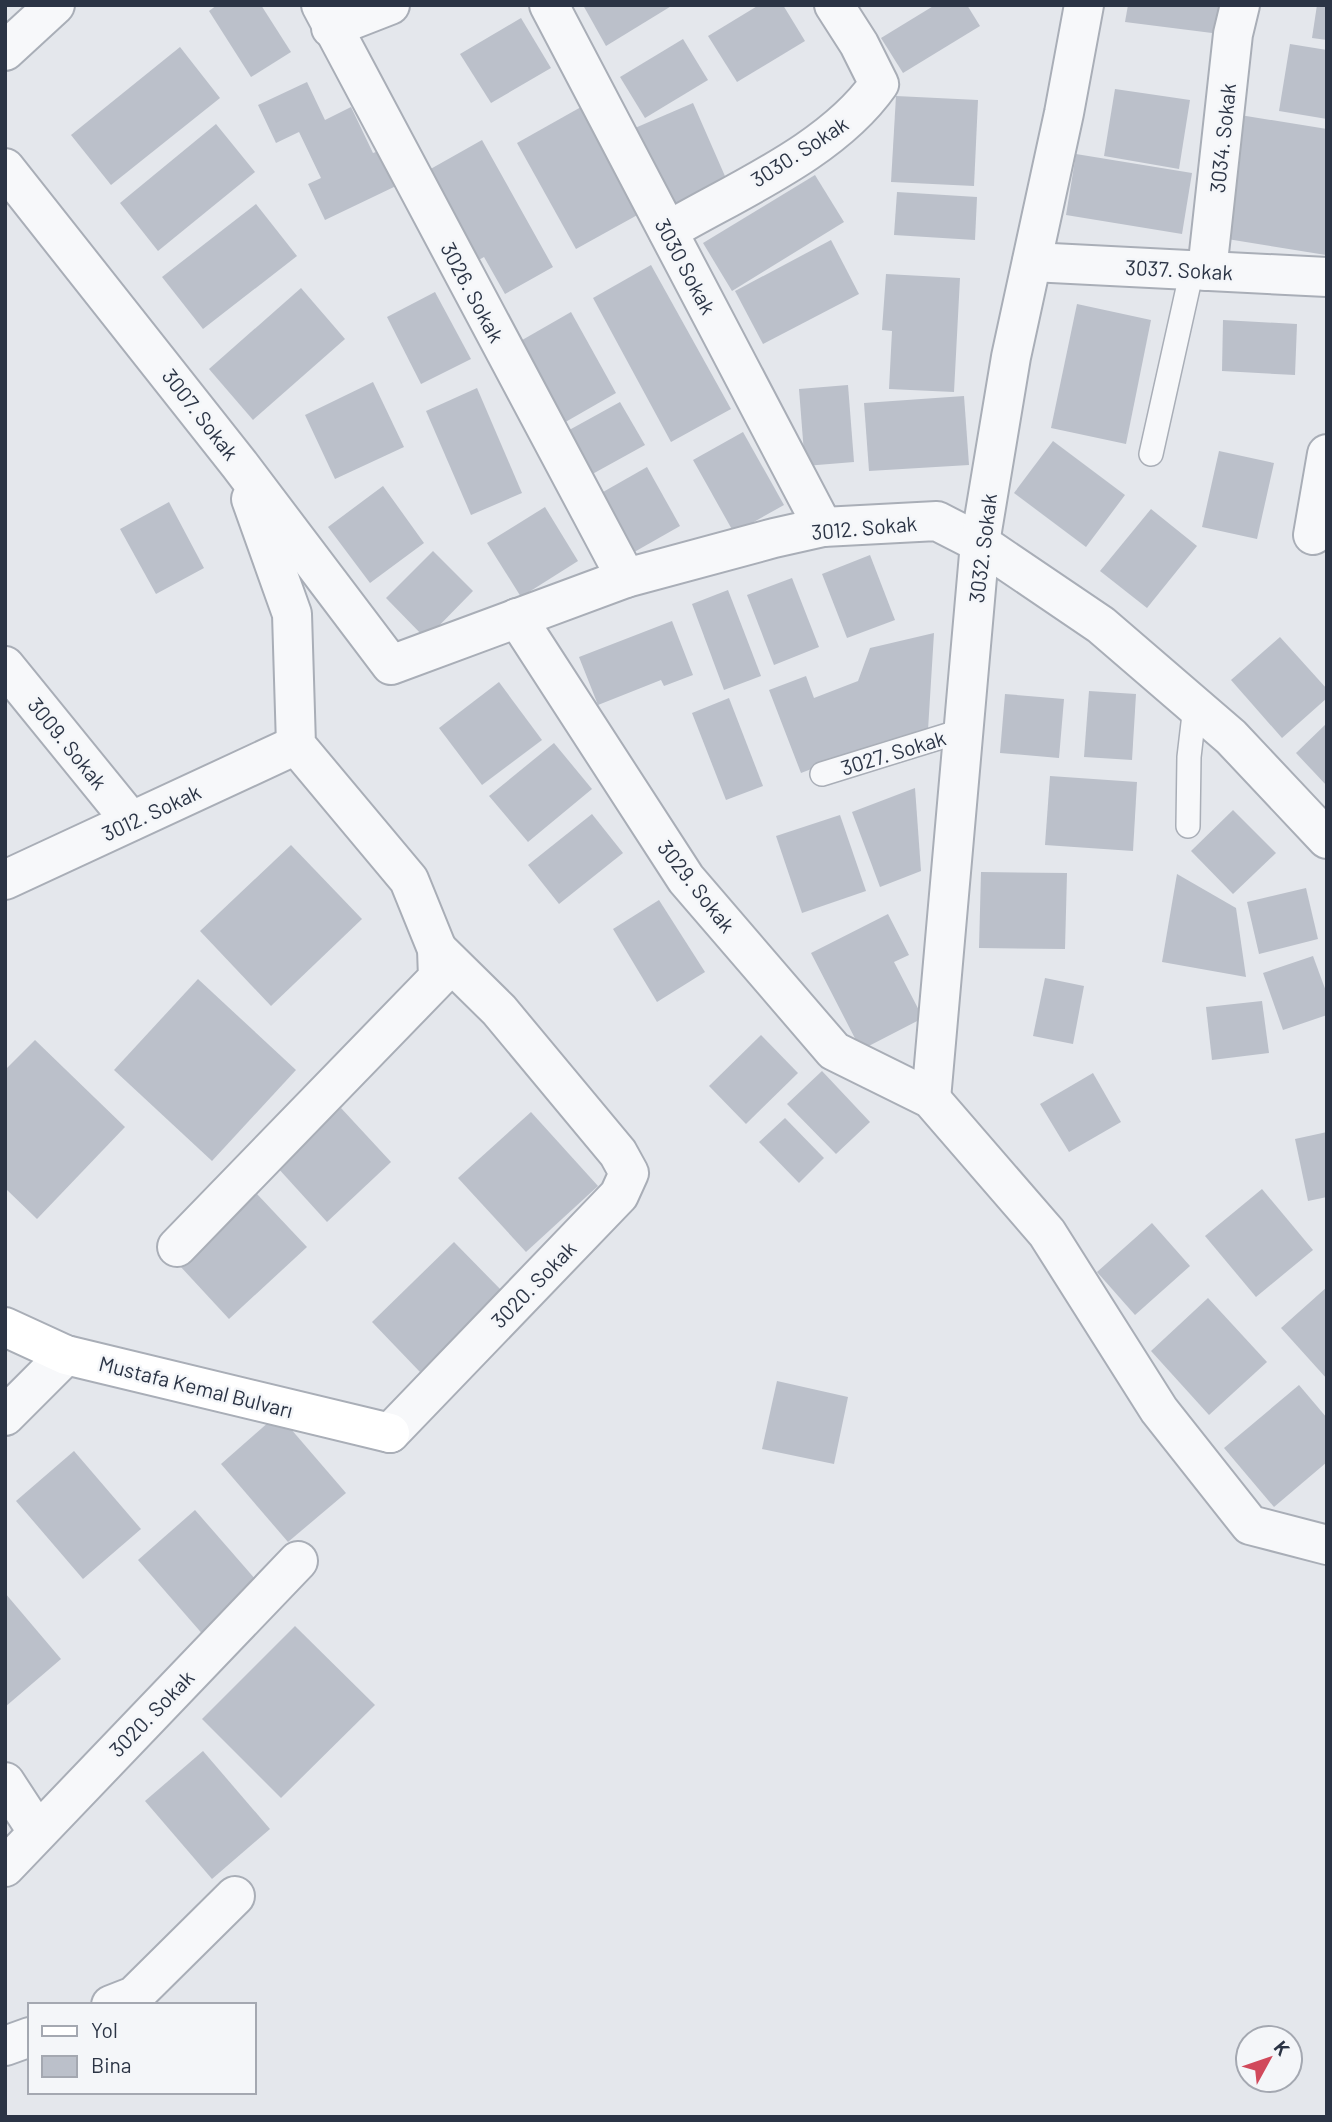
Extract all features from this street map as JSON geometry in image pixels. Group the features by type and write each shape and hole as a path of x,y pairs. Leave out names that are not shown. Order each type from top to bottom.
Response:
{"street":[{"path":"5,51 55,5"},
{"path":"326,16 390,5"},
{"name":"3030 Sokak","path":"549,5 823,527"},
{"name":"3030. Sokak","path":"668,231 800,155 837,129 866,102 879,84 859,44 834,5"},
{"name":"3032. Sokak","path":"931,1099 980,542 1011,357 1084,5"},
{"name":"3034. Sokak","path":"1200,270 1233,34 1240,5"},
{"name":"3026. Sokak","path":"326,16 626,578"},
{"name":"3007. Sokak","path":"5,168 239,464 391,665"},
{"name":"3037. Sokak","path":"1032,262 1327,277"},
{"path":"1313,536 1327,454"},
{"path":"177,1247 439,978 437,949 409,880 296,745 292,614 239,464"},
{"name":"3012. Sokak","path":"391,665 626,578 823,527 937,522 980,542 1101,625 1231,737 1327,839"},
{"name":"3029. Sokak","path":"517,618 686,879 834,1051 931,1099"},
{"name":"3009. Sokak","path":"5,666 131,821"},
{"name":"3012. Sokak","path":"5,880 296,745"},
{"name":"3020. Sokak","path":"390,1433 619,1195 629,1173 618,1153 499,1010 437,949"},
{"path":"931,1099 1047,1233 1159,1410 1251,1525 1327,1545"},
{"name":"Mustafa Kemal Bulvarı","path":"5,1327 66,1355 390,1433"},
{"path":"5,1416 66,1355"},
{"name":"3020. Sokak","path":"5,1867 298,1561"},
{"path":"5,1783 37,1831"},
{"path":"116,2003 134,1996 235,1896"},
{"path":"5,2046 28,2038"}],"lane":[{"path":"1151,454 1200,270"},
{"path":"1188,826 1189,757 1195,706"},
{"name":"3027. Sokak","path":"822,774 964,730"}],"building":[{"path":"217,5 261,5 291,52 251,77 209,11"},
{"path":"583,5 673,5 606,46"},
{"path":"759,5 783,5 805,41 737,82 708,36"},
{"path":"935,5 967,5 980,26 903,73 881,38"},
{"path":"1128,5 1224,5 1220,34 1125,22"},
{"path":"1317,5 1327,5 1327,40 1312,38"},
{"path":"521,18 551,68 491,103 460,54"},
{"path":"683,39 708,80 645,118 620,77"},
{"path":"1290,44 1327,50 1327,119 1279,111"},
{"path":"180,47 220,98 111,185 71,135"},
{"path":"307,82 325,120 351,107 373,153 379,151 396,186 325,220 308,184 321,178 299,132 276,143 258,105"},
{"path":"1115,89 1190,100 1179,169 1104,156"},
{"path":"896,96 978,100 974,186 891,182"},
{"path":"693,103 728,183 663,211 628,131"},
{"path":"581,107 641,213 576,249 517,143"},
{"path":"1240,115 1327,129 1326,255 1221,238"},
{"path":"216,124 255,172 158,251 120,203"},
{"path":"482,140 553,267 505,294 484,257 477,261 427,171"},
{"path":"1076,154 1192,173 1182,234 1066,215"},
{"path":"815,175 844,222 732,291 703,243"},
{"path":"897,192 977,197 975,240 894,235"},
{"path":"256,204 297,256 203,329 162,277"},
{"path":"831,240 859,294 763,344 735,291"},
{"path":"651,265 731,409 671,442 593,298"},
{"path":"886,274 960,278 954,392 889,389 892,331 882,330"},
{"path":"301,288 345,339 253,420 209,369"},
{"path":"435,292 471,359 421,384 387,317"},
{"path":"1077,304 1151,320 1126,444 1051,428"},
{"path":"571,312 616,393 562,424 517,343"},
{"path":"1223,320 1297,324 1295,375 1222,371"},
{"path":"373,382 404,447 335,479 305,415"},
{"path":"848,385 854,462 805,466 799,389"},
{"path":"477,388 522,493 471,515 426,411"},
{"path":"964,396 969,465 869,471 864,403"},
{"path":"620,402 645,445 587,477 562,434"},
{"path":"743,432 784,505 734,533 693,460"},
{"path":"1053,441 1125,495 1086,547 1014,493"},
{"path":"1219,451 1274,463 1257,539 1202,527"},
{"path":"647,467 680,526 629,555 596,496"},
{"path":"383,486 424,543 370,583 328,527"},
{"path":"169,502 204,568 156,594 120,529"},
{"path":"545,507 578,561 521,597 487,543"},
{"path":"1151,509 1197,546 1147,608 1100,571"},
{"path":"433,551 473,591 426,639 386,598"},
{"path":"870,555 895,620 847,638 822,574"},
{"path":"792,578 819,647 774,665 747,595"},
{"path":"728,590 761,676 724,690 692,604"},
{"path":"672,621 693,675 664,686 661,680 598,705 579,657"},
{"path":"934,633 928,730 882,742 801,773 769,690 806,676 814,698 858,681 870,648"},
{"path":"1280,637 1327,689 1327,698 1282,738 1231,680"},
{"path":"499,682 542,740 482,785 439,728"},
{"path":"1089,691 1136,694 1132,760 1084,757"},
{"path":"1005,694 1064,699 1059,758 1000,753"},
{"path":"729,698 763,786 726,800 692,713"},
{"path":"1327,723 1327,786 1296,753"},
{"path":"554,743 592,789 528,842 489,796"},
{"path":"1050,776 1137,782 1133,851 1045,845"},
{"path":"915,788 921,871 880,887 852,812"},
{"path":"1233,810 1276,853 1233,894 1191,851"},
{"path":"592,814 623,853 559,904 528,865"},
{"path":"840,815 866,891 802,913 776,836"},
{"path":"291,845 362,919 271,1006 200,931"},
{"path":"981,872 1067,873 1065,949 979,948"},
{"path":"1177,874 1236,908 1246,977 1162,962"},
{"path":"1306,888 1318,939 1259,954 1247,902"},
{"path":"659,900 705,972 657,1002 613,929"},
{"path":"888,914 909,955 894,962 923,1018 861,1050 811,953"},
{"path":"1313,956 1327,994 1327,1015 1283,1030 1263,973"},
{"path":"1045,978 1084,986 1073,1044 1033,1036"},
{"path":"198,979 296,1070 212,1161 114,1070"},
{"path":"1262,1001 1269,1053 1212,1060 1206,1007"},
{"path":"761,1035 798,1073 746,1124 709,1086"},
{"path":"35,1040 125,1127 37,1219 5,1188 5,1070"},
{"path":"822,1071 870,1122 836,1154 787,1104"},
{"path":"1093,1073 1121,1122 1069,1152 1040,1104"},
{"path":"341,1108 391,1162 327,1222 277,1167"},
{"path":"531,1112 598,1186 526,1252 458,1178"},
{"path":"785,1118 824,1158 799,1183 759,1142"},
{"path":"1327,1132 1327,1197 1308,1201 1295,1139"},
{"path":"1262,1189 1313,1250 1256,1297 1205,1236"},
{"path":"257,1194 307,1247 229,1319 180,1266"},
{"path":"1152,1223 1190,1266 1135,1315 1097,1272"},
{"path":"454,1242 503,1292 420,1372 372,1322"},
{"path":"1327,1287 1327,1379 1281,1328"},
{"path":"1208,1298 1267,1362 1209,1415 1151,1351"},
{"path":"777,1381 848,1397 834,1464 762,1449"},
{"path":"1299,1385 1327,1418 1327,1462 1274,1507 1224,1448"},
{"path":"278,1414 346,1493 288,1542 221,1464"},
{"path":"74,1451 141,1529 83,1579 16,1501"},
{"path":"195,1510 263,1588 205,1637 138,1560"},
{"path":"5,1593 61,1659 5,1707"},
{"path":"295,1626 375,1705 281,1798 202,1719"},
{"path":"203,1751 270,1829 212,1879 145,1801"}]}
